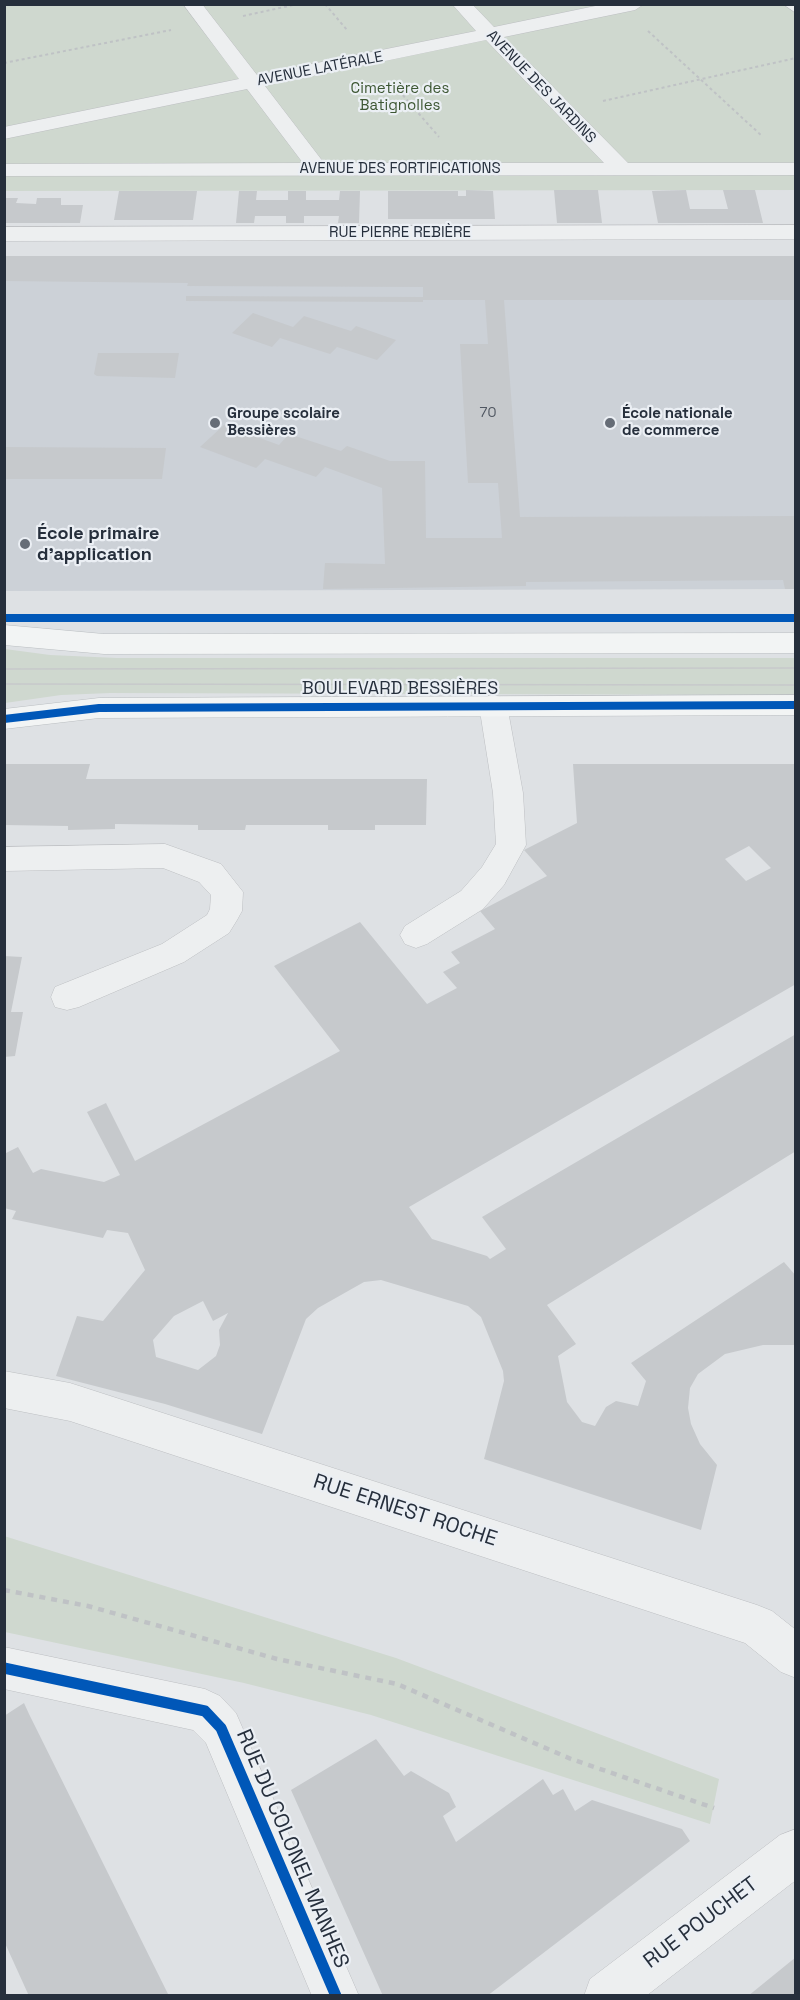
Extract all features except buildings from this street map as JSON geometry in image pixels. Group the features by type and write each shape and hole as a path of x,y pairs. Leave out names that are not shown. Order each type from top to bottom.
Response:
{"main road":[{"path":"4,634 104,644 795,643"},
{"name":"BOULEVARD BESSIÈRES","path":"4,719 99,708 795,705"}],"street":[{"path":"192,4 318,170"},
{"name":"AVENUE DES JARDINS","path":"461,4 622,169"},
{"path":"792,4 795,8"},
{"name":"AVENUE LATÉRALE","path":"4,133 628,6"},
{"name":"AVENUE DES FORTIFICATIONS","path":"8,165 318,170 795,169"},
{"name":"RUE PIERRE REBIÈRE","path":"4,234 795,232"},
{"path":"416,935 472,900 493,876 511,845 508,793 493,705"},
{"path":"4,859 165,856 210,873 227,892 226,911 218,924 173,953 67,997"},
{"name":"RUE ERNEST ROCHE","path":"4,1389 70,1402 757,1626 795,1657"},
{"name":"RUE DU COLONEL MANHES","path":"4,1668 205,1711 220,1728 336,1995"},
{"name":"RUE POUCHET","path":"607,1995 795,1851"}],"path":[{"path":"4,63 298,4"},
{"path":"628,6 700,79 770,143"},
{"path":"564,110 795,58"},
{"path":"4,1590 88,1606 277,1659 397,1684 571,1759 714,1808"}],"shaded area":[{"path":"4,256 795,256 795,589 5,591"}],"green space":[{"name":"Cimetière des Batignolles","path":"4,5 795,5 795,190 5,191"},
{"path":"5,649 50,655 117,658 795,658 795,695 110,693 61,695 5,703"},
{"path":"4,1536 396,1658 719,1779 710,1824 371,1715 244,1683 5,1632"}],"tram line":[{"path":"4,669 796,668"},
{"path":"4,684 796,685"}],"cycle path":[{"path":"4,618 796,618"},
{"path":"4,719 99,708 796,705"},
{"path":"4,1668 205,1711 221,1728 336,1996"}],"place":[{"name":"Groupe scolaire Bessières","path":"215,423"},
{"name":"École nationale de commerce","path":"610,423"},
{"name":"École primaire d'application","path":"25,544"}]}
